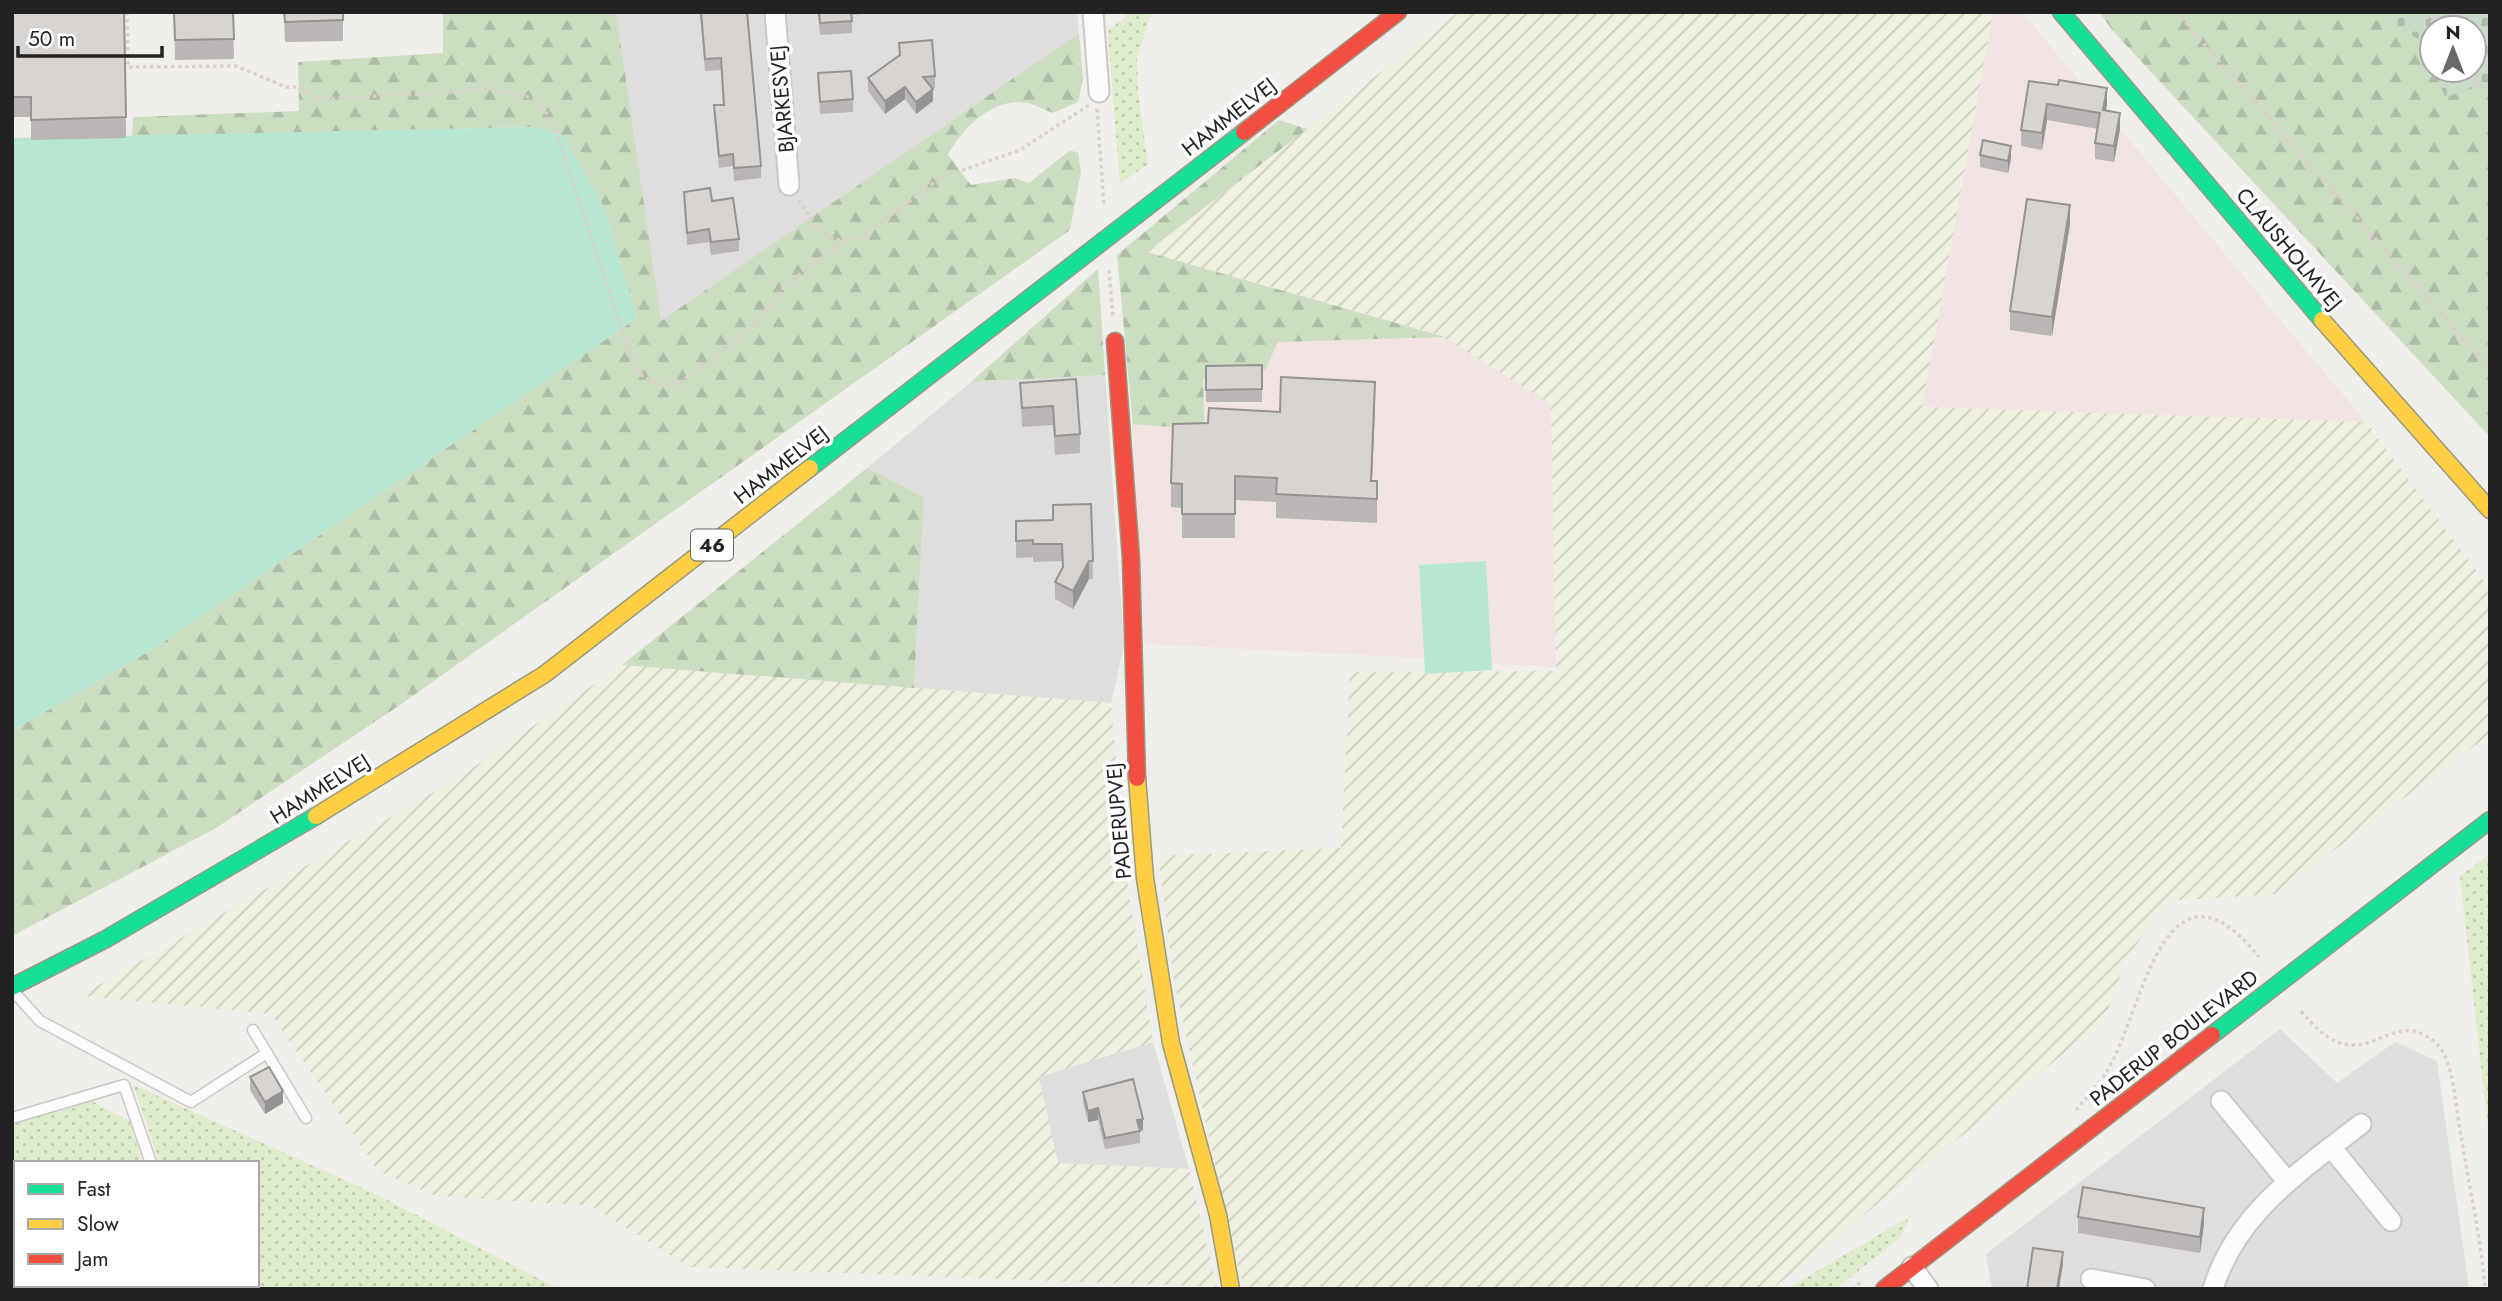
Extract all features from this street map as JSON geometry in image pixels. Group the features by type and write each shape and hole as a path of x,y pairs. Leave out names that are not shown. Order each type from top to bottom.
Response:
{"main road":[{"name":"HAMMELVEJ","path":"12,989 253,855 545,674 1398,12"},
{"name":"CLAUSHOLMVEJ","path":"2061,12 2362,368 2490,510"},
{"name":"PADERUPVEJ","path":"1115,341 1131,559 1134,747 1145,878 1171,1043 1218,1215 1231,1289"},
{"name":"PADERUP BOULEVARD","path":"1884,1289 2490,820"}],"street":[{"name":"BJARKESVEJ","path":"775,12 789,185"},
{"path":"1093,12 1098,96"},
{"path":"2221,1101 2287,1181"},
{"path":"2213,1289 2244,1225 2287,1181 2361,1124"},
{"path":"2331,1147 2391,1221"},
{"path":"1912,1267 1928,1289"},
{"path":"2091,1279 2145,1289"}],"lane":[{"path":"12,989 40,1021 191,1102 267,1053"},
{"path":"253,1030 306,1118"},
{"path":"12,1118 124,1085 132,1071"},
{"path":"124,1085 150,1161"}],"path":[{"path":"127,12 128,66 236,66 286,87 299,87 312,97 323,99 394,93 426,95 483,88 540,99 556,131 633,363 644,378 666,386 681,382 707,365 753,326 784,287 843,241 864,236 940,178 1020,150 1098,96"},
{"path":"2176,12 2490,369"},
{"path":"1098,96 1104,208"},
{"path":"789,185 815,224 831,238 843,241"},
{"path":"1109,266 1115,341"},
{"path":"2068,1119 2099,1084 2113,1061 2155,955 2176,926 2198,918 2221,921 2240,933 2259,957"},
{"path":"2301,1012 2319,1033 2348,1046 2362,1046 2394,1032 2407,1030 2424,1035 2442,1050 2455,1100 2482,1255 2485,1289"}],"shaded area":[{"path":"616,12 1077,12 1079,33 660,322"},
{"path":"1993,12 2022,12 2366,422 1922,407"},
{"path":"1272,325 1445,337 1551,403 1556,667 1492,664 1486,562 1419,565 1424,658 1145,644 1129,372"},
{"path":"1105,375 1124,645 1111,703 914,688 924,497 867,468 971,382"},
{"path":"2280,1029 2337,1083 2395,1042 2437,1061 2469,1289 1992,1289 1986,1254"},
{"path":"1153,1042 1189,1169 1058,1163 1038,1077"}],"green space":[{"path":"443,12 616,12 661,321 1079,33 1083,78 1078,102 1053,113 1027,103 1002,105 970,125 948,155 971,185 1014,178 1029,183 1069,151 1078,152 1081,172 1070,230 397,707 216,828 12,936 12,731 153,649 637,318 605,210 564,137 536,127 132,136 133,117 299,111 298,62 443,53"},
{"path":"1126,12 1152,12 1137,57 1138,93 1148,164 1120,184 1108,35 1109,29 1126,17"},
{"path":"1459,12 1993,12 1922,407 2366,422 2490,589 2490,734 2276,894 2167,901 2127,958 2103,1022 1777,1285 1766,1289 1243,1289 1174,981 1158,856 1341,848 1350,672 1556,671 1551,404 1440,335 1147,252"},
{"path":"2099,12 2490,12 2490,437 2113,31"},
{"path":"2490,12 2490,83 2488,14 2420,14"},
{"path":"2418,14 2418,39 2385,18"},
{"path":"2440,84 2487,84 2445,97"},
{"path":"1279,120 1307,129 1147,252 1445,337 1278,342 1265,370 1208,375 1203,379 1204,422 1196,429 1133,424 1117,255"},
{"path":"536,127 564,137 605,210 637,318 153,649 12,731 12,138"},
{"path":"1098,269 1105,375 971,382"},
{"path":"867,468 924,497 914,688 622,665"},
{"path":"1486,561 1492,670 1425,674 1419,565"},
{"path":"622,665 1111,703 1125,869 1153,1042 1039,1077 1058,1163 1189,1169 1217,1287 689,1267 591,1206 436,1196 378,1171 271,1014 80,996 458,778"},
{"path":"2490,854 2490,1148 2460,876"},
{"path":"133,1085 374,1193 559,1289 203,1289 259,1287 259,1161 159,1161"},
{"path":"92,1101 129,1121 142,1161 14,1161 14,1287 187,1289 12,1289 12,1124"},
{"path":"1910,1216 1900,1238 1836,1289 1787,1289"}],"building":[{"path":"12,12 124,12 126,117 31,120 31,97 12,97"},
{"path":"174,12 233,12 234,39 175,40"},
{"path":"284,12 343,12 343,20 285,22"},
{"path":"701,12 747,12 761,166 734,168 733,154 719,156 714,105 724,105 721,58 705,59"},
{"path":"819,12 851,12 852,21 820,23"},
{"path":"932,40 935,76 923,77 933,89 916,102 905,87 885,101 868,78 900,55 899,43"},
{"path":"851,71 853,99 820,102 818,73"},
{"path":"2059,80 2107,88 2103,110 2120,113 2114,146 2095,143 2100,113 2047,104 2042,133 2021,130 2029,81 2058,85"},
{"path":"1983,140 2011,146 2008,161 1980,155"},
{"path":"710,188 712,201 733,198 739,239 711,242 709,229 687,233 684,192"},
{"path":"2027,199 2070,205 2052,317 2010,311"},
{"path":"1262,365 1262,389 1206,390 1206,366"},
{"path":"1281,377 1375,382 1371,481 1377,481 1377,499 1276,494 1277,478 1235,476 1235,514 1182,514 1182,484 1171,483 1173,424 1208,423 1209,408 1280,412"},
{"path":"1076,379 1080,434 1055,436 1053,406 1022,408 1020,383"},
{"path":"1091,504 1093,561 1089,561 1073,591 1055,582 1063,567 1062,544 1033,544 1033,540 1016,541 1016,521 1053,520 1053,505"},
{"path":"269,1067 283,1091 265,1102 250,1077"},
{"path":"1133,1079 1143,1119 1137,1120 1140,1131 1105,1138 1098,1108 1088,1111 1083,1092"},
{"path":"2083,1187 2204,1208 2200,1237 2078,1217"},
{"path":"2033,1248 2063,1252 2057,1289 2027,1289"}],"traffic: fast":[{"path":"2061,12 2322,320"},
{"path":"810,468 1244,132"},
{"path":"12,987 106,939 316,816"},
{"path":"2212,1035 2490,820"}],"traffic: slow":[{"path":"2322,320 2490,510"},
{"path":"316,816 545,674 810,468"},
{"path":"1137,778 1145,878 1171,1043 1218,1215 1231,1289"}],"traffic: jam":[{"path":"1244,132 1398,12"},
{"path":"1115,341 1131,559 1137,778"},
{"path":"1884,1289 2212,1035"}]}
